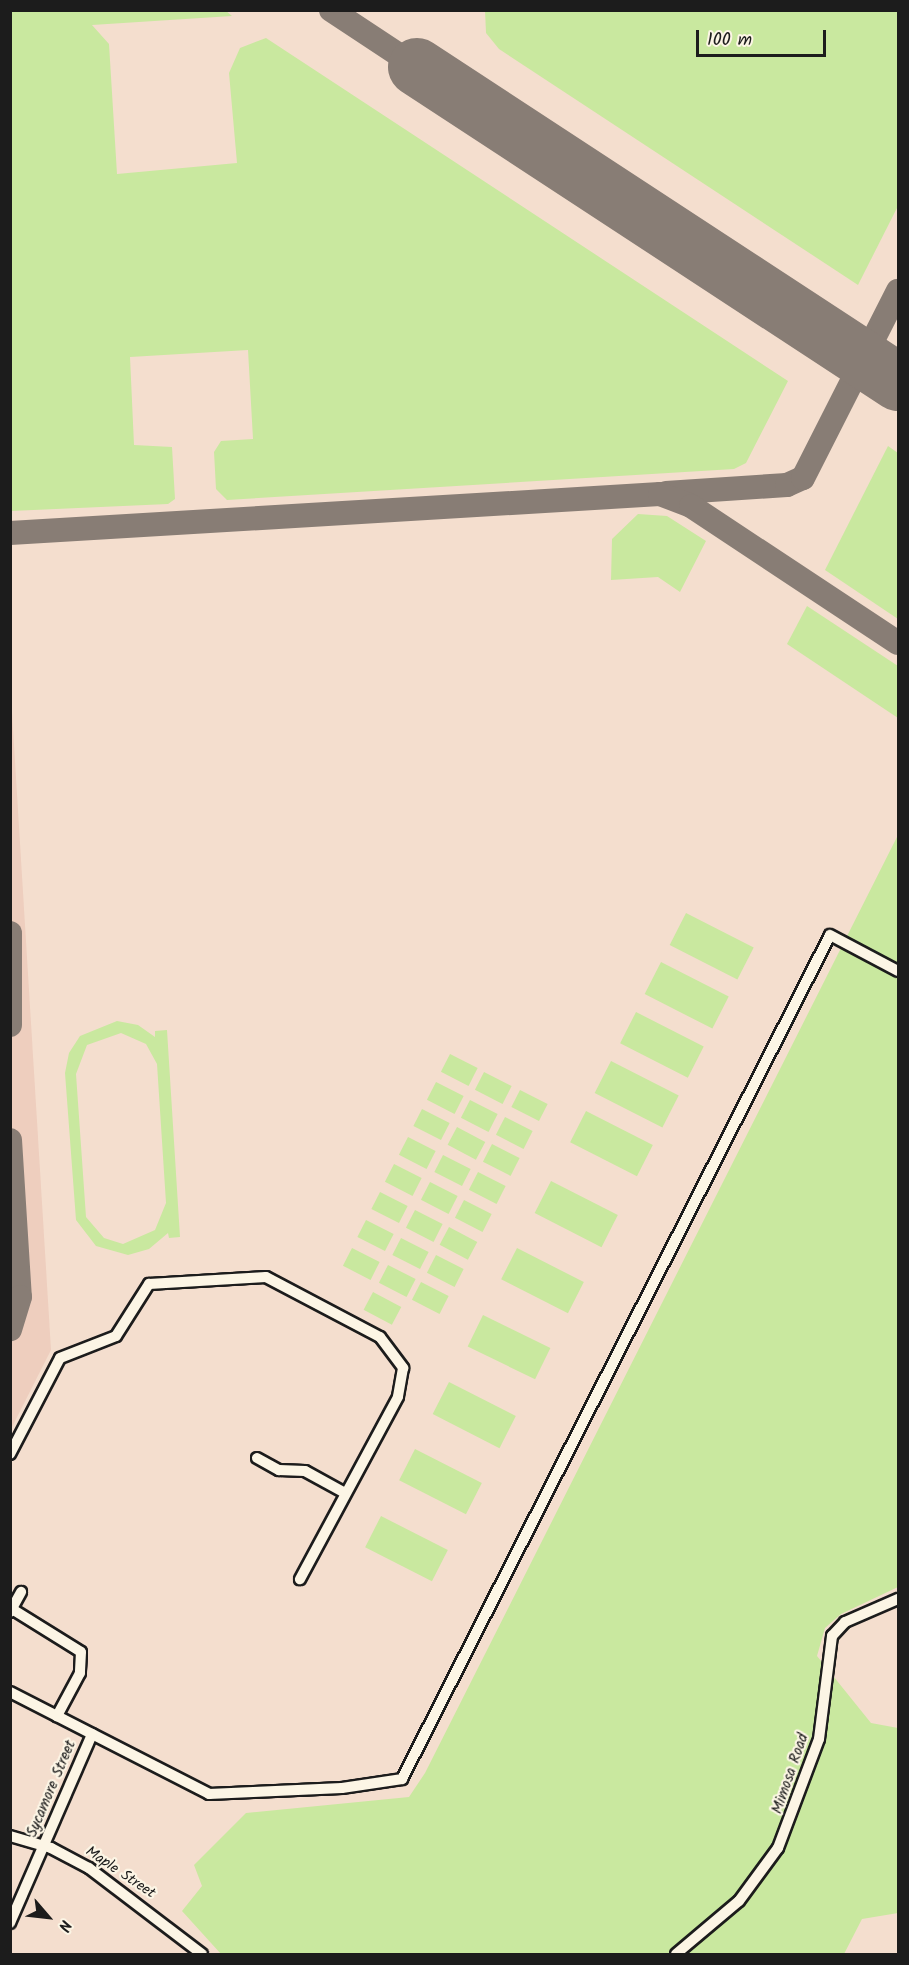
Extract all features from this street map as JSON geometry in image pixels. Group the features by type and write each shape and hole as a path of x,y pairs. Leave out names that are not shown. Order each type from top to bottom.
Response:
{"street":[{"path":"10,1692 215,1795 402,1779 830,935 898,971"},
{"path":"10,1454 60,1358 116,1336 149,1284 253,1274 380,1337 400,1358 402,1387 300,1579"},
{"path":"257,1458 279,1470 304,1471 345,1493"},
{"path":"21,1592 11,1611 81,1652 80,1673 57,1716"},
{"name":"Mimosa Road","path":"676,1954 739,1901 778,1848 819,1739 835,1631 898,1599"},
{"name":"Sycamore Street","path":"10,1923 92,1734"},
{"name":"Maple Street","path":"10,1836 44,1846 123,1890 202,1954"}],"shaded area":[{"path":"11,696 51,1350 10,1429"}],"green space":[{"path":"225,10 232,16 92,25 109,44 117,174 237,163 229,73 240,48 266,38 788,381 746,463 734,469 227,500 216,489 214,452 221,441 253,439 248,350 130,357 134,445 172,447 175,499 168,504 11,511 11,12"},
{"path":"485,10 898,11 898,206 858,285 499,49 486,33"},
{"path":"888,446 898,453 898,619 825,570"},
{"path":"638,514 667,516 706,541 680,592 658,577 611,580 612,539"},
{"path":"807,606 898,666 898,718 787,644"},
{"path":"898,835 898,1587 841,1614 825,1628 817,1656 871,1723 898,1728 898,1913 862,1919 844,1954 221,1954 182,1911 202,1886 194,1865 246,1813 409,1797 425,1773"},
{"path":"686,913 754,948 737,980 670,945"},
{"path":"661,962 729,997 712,1029 645,994"},
{"path":"636,1012 704,1047 688,1078 620,1043"},
{"path":"117,1021 138,1025 155,1037 155,1031 167,1030 180,1237 169,1238 168,1233 149,1249 128,1255 96,1246 76,1220 65,1073 69,1053 80,1036","holes":["121,1033 146,1044 157,1064 166,1203 155,1230 123,1244 104,1238 86,1217 76,1074 87,1045"]},
{"path":"450,1054 478,1068 469,1086 441,1072"},
{"path":"611,1061 679,1096 662,1128 595,1093"},
{"path":"484,1072 512,1086 503,1104 475,1090"},
{"path":"436,1082 464,1096 455,1114 427,1100"},
{"path":"520,1090 548,1104 539,1121 511,1107"},
{"path":"470,1100 498,1114 489,1132 461,1118"},
{"path":"422,1109 450,1123 441,1140 413,1126"},
{"path":"586,1111 653,1145 637,1176 570,1142"},
{"path":"505,1117 533,1131 524,1149 496,1135"},
{"path":"457,1127 485,1142 476,1160 448,1145"},
{"path":"408,1137 436,1151 427,1169 399,1155"},
{"path":"492,1144 520,1158 511,1176 483,1162"},
{"path":"443,1155 471,1169 462,1186 434,1172"},
{"path":"394,1164 422,1178 413,1196 385,1182"},
{"path":"478,1172 506,1186 497,1204 469,1190"},
{"path":"551,1181 618,1215 601,1247 535,1213"},
{"path":"430,1182 458,1196 449,1214 421,1200"},
{"path":"380,1192 408,1206 399,1223 371,1209"},
{"path":"464,1200 492,1214 483,1232 455,1218"},
{"path":"415,1210 443,1224 434,1242 406,1228"},
{"path":"366,1220 394,1234 385,1251 357,1237"},
{"path":"449,1227 477,1242 468,1260 440,1245"},
{"path":"401,1238 429,1252 420,1269 392,1255"},
{"path":"352,1248 380,1262 371,1280 343,1266"},
{"path":"517,1248 584,1282 568,1313 501,1279"},
{"path":"436,1255 464,1269 455,1287 427,1273"},
{"path":"388,1265 416,1279 407,1297 379,1283"},
{"path":"421,1282 449,1296 440,1314 412,1300"},
{"path":"373,1292 401,1307 392,1325 364,1310"},
{"path":"483,1315 550,1348 535,1379 468,1346"},
{"path":"449,1382 516,1416 499,1448 433,1414"},
{"path":"415,1449 482,1483 466,1514 399,1480"},
{"path":"381,1516 448,1550 432,1581 365,1547"}],"taxiway":[{"path":"331,10 417,67"},
{"path":"666,493 787,485 803,478 898,291"},
{"path":"10,533 660,494 691,506 898,643"},
{"path":"10,933 10,1025"},
{"path":"10,1140 20,1297 10,1329"}],"runway":[{"path":"417,67 898,382"}]}
